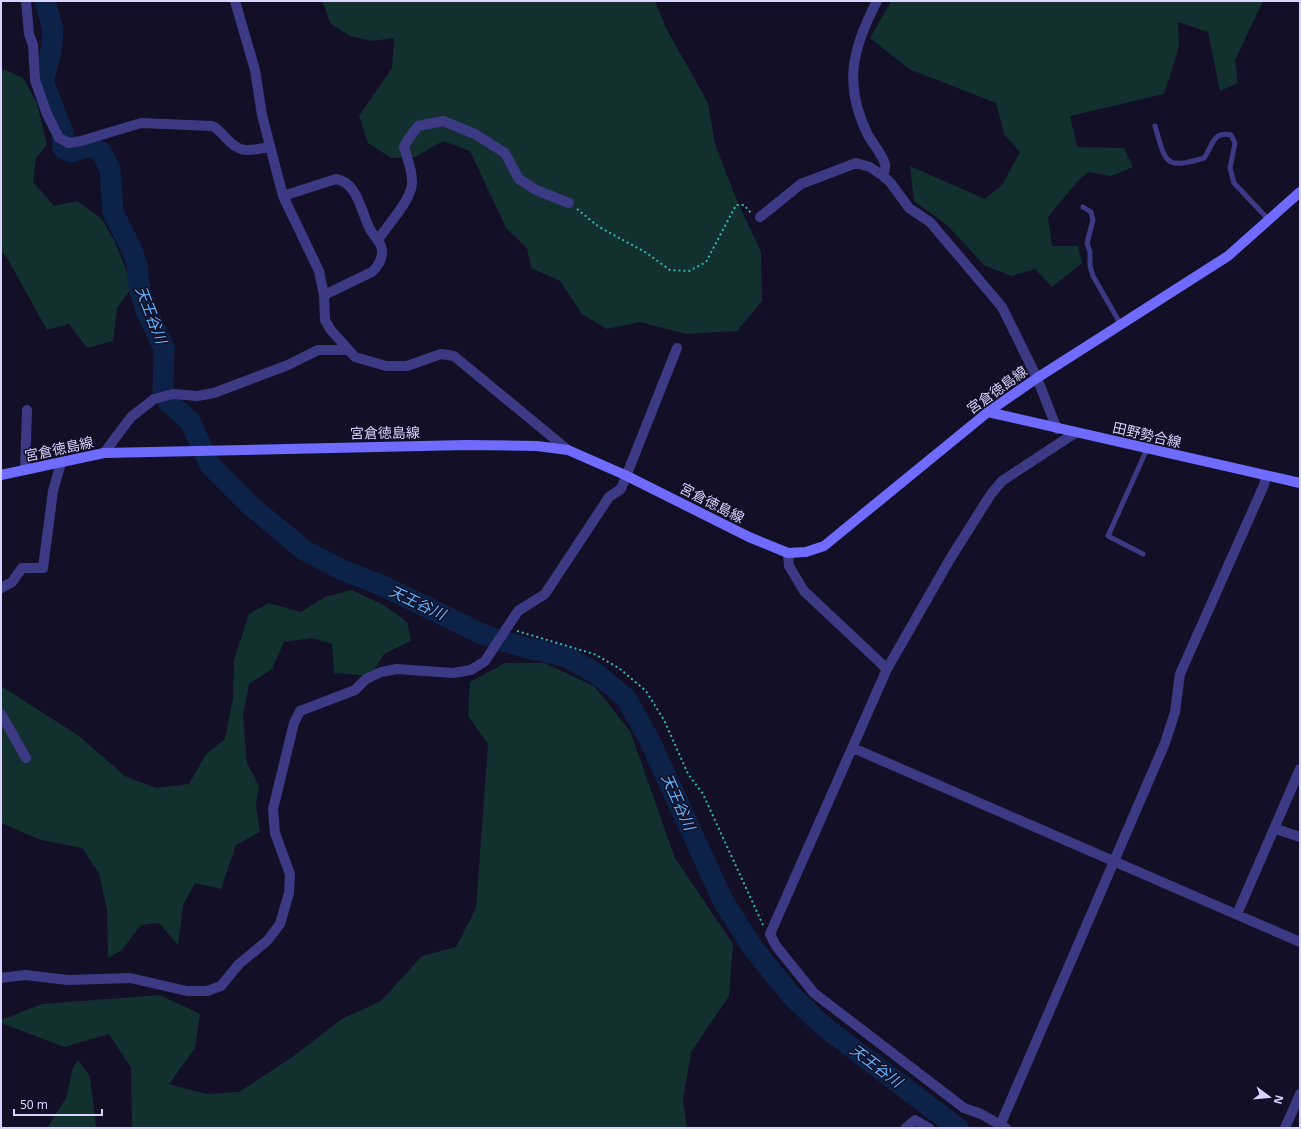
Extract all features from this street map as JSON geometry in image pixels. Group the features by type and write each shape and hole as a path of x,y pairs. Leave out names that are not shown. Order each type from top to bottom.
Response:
{"main road":[{"name":"宮倉徳島線","path":"1,475 104,453 466,445 537,446 568,450 625,475 749,537 788,553 806,552 824,546 988,412 1037,378 1228,256 1300,192"},
{"name":"田野勢合線","path":"988,412 1056,429 1300,483"}],"street":[{"path":"26,1 29,34 33,45 35,80 46,114 59,138 69,143 81,141 141,123 152,122 212,126 220,130 238,149 245,151 270,147"},
{"path":"235,1 255,70 262,115 283,196 319,271 324,295 325,320 330,329 355,357 386,366 407,366 441,354 454,356 568,450"},
{"path":"877,1 865,23 852,69 854,99 861,121 885,165 883,176"},
{"path":"378,240 409,195 412,184 404,147 418,126 443,121 475,134 505,153 519,179 536,190 569,203"},
{"path":"760,217 801,184 843,168 856,164 870,167 883,176 890,182 909,208 930,222 1002,307 1037,378 1056,429"},
{"path":"283,196 336,180 344,181 354,192 371,230 378,240 382,250 382,257 378,266 372,272 324,295"},
{"path":"1,978 25,975 68,980 130,978 188,991 207,991 221,986 239,964 267,941 280,924 289,893 290,874 275,833 273,809 294,723 300,711 355,690 366,679 381,672 397,669 453,673 471,670 485,661 518,611 545,594 609,497 621,489 625,475 677,348"},
{"path":"104,453 131,417 154,399 168,395 197,396 214,393 288,365 318,350 348,350"},
{"path":"25,470 27,410"},
{"path":"1075,433 1002,482 991,494 950,559 887,669 854,748 770,934 776,946 814,993 964,1108 1002,1127 1165,743 1175,712 1180,674 1264,485 1266,476"},
{"path":"1,588 12,582 22,568 43,568 53,491 61,463"},
{"path":"788,553 789,566 804,591 887,669"},
{"path":"1,714 26,758"},
{"path":"854,748 1300,942"},
{"path":"1237,914 1276,829 1300,770"},
{"path":"1276,829 1300,837"},
{"path":"1285,1128 1300,1094"},
{"path":"906,1128 915,1120 929,1128"}],"lane":[{"path":"1155,126 1164,156 1172,164 1182,165 1204,158 1215,137 1223,134 1231,136 1235,143 1230,168 1234,183 1268,219"},
{"path":"1083,207 1091,212 1093,220 1087,243 1094,276 1121,325"},
{"path":"1143,554 1108,536 1147,449"}],"path":[{"path":"569,203 599,227 645,252 670,270 689,271 706,262 736,205 744,206 753,216 760,217"},
{"path":"505,630 594,654 619,668 646,691 664,720 688,774 704,794 758,916 770,934"}],"green space":[{"path":"322,1 655,1 666,28 708,103 715,144 735,196 761,252 762,301 737,331 686,334 640,322 607,329 582,314 560,281 531,268 527,248 506,228 470,151 443,141 415,157 391,158 368,143 359,116 392,68 394,38 372,41 350,36 331,24"},
{"path":"891,1 1263,1 1235,60 1238,83 1220,91 1208,32 1178,22 1179,47 1164,94 1070,116 1077,147 1124,148 1133,167 1111,176 1088,172 1078,181 1048,217 1052,246 1078,246 1082,263 1052,287 1035,269 1011,276 984,265 947,225 914,201 910,166 985,199 1002,185 1020,152 1004,134 996,103 909,69 870,38"},
{"path":"1,68 23,78 37,103 47,145 36,158 33,182 54,206 77,201 101,218 114,240 133,286 117,308 113,341 87,348 69,324 47,330 6,256 1,252"},
{"path":"351,590 384,605 407,622 411,641 384,654 371,676 334,673 332,644 312,638 284,642 272,669 249,684 243,716 247,763 259,786 256,805 260,832 236,845 221,889 195,883 183,905 178,945 159,923 141,925 122,950 108,958 107,910 99,873 82,848 41,840 1,823 1,686 79,736 125,776 156,788 189,784 206,754 225,739 233,698 234,660 249,614 269,603 301,612 325,597"},
{"path":"505,663 544,663 594,686 630,731 675,858 733,944 729,996 691,1052 683,1100 687,1128 132,1128 131,1068 109,1034 64,1047 1,1023 1,1020 42,1004 160,995 200,1014 195,1048 169,1084 206,1094 239,1092 291,1058 342,1019 381,1001 422,956 456,947 476,908 488,744 468,716 470,682"},
{"path":"78,1060 90,1076 96,1128 47,1128 66,1098 73,1068"}],"waterway":[{"name":"天王谷川","path":"45,1 53,30 51,51 43,81 63,133 63,148 71,152 90,146 101,152 110,169 113,212 133,252 137,265 140,291 146,310 164,348 163,391 169,403 190,421 210,465 251,506 304,550 342,570 383,586 484,635 523,647 564,656 597,674 626,698 650,741 723,901 753,948 790,994 822,1025 958,1128"}]}
